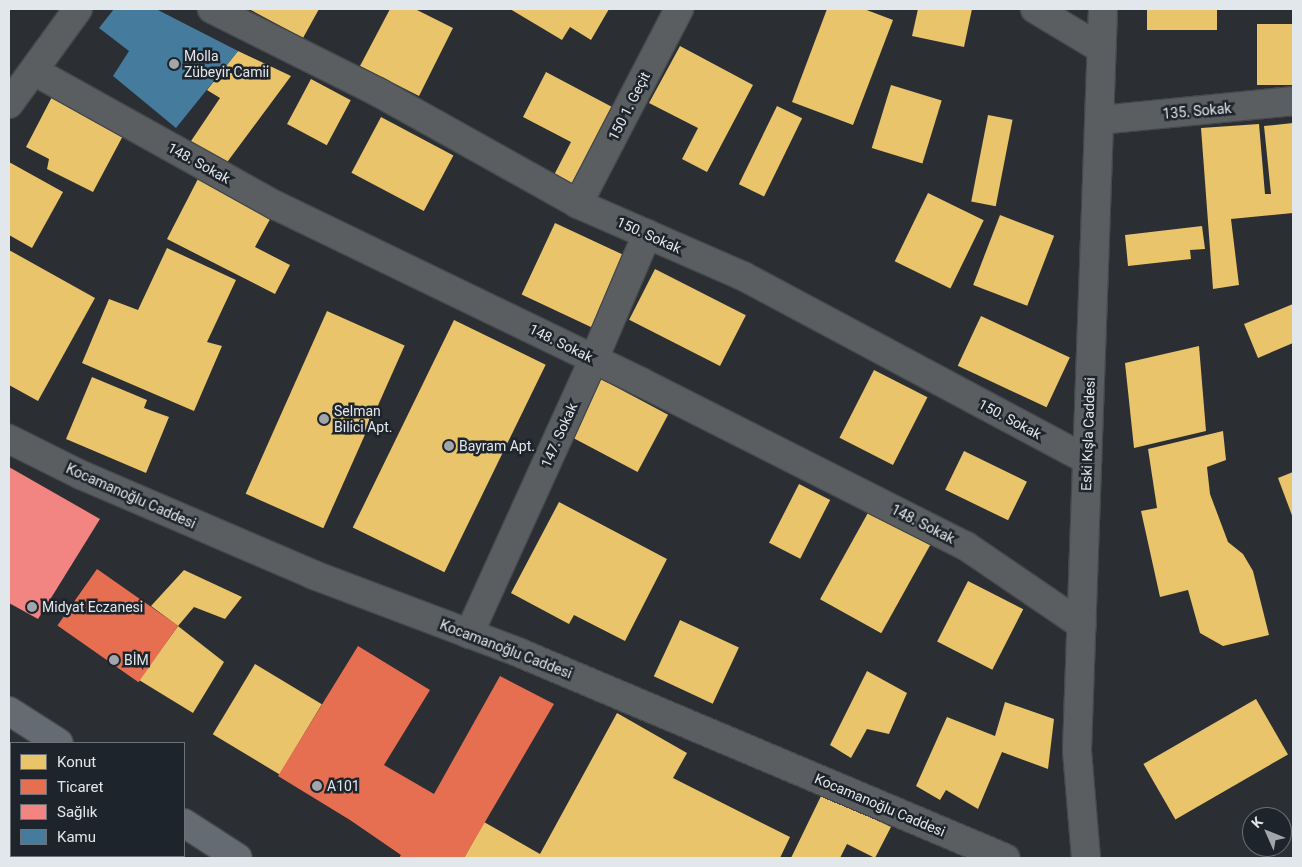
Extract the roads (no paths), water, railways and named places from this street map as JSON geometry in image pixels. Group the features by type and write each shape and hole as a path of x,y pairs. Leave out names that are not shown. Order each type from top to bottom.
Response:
{"main road":[{"path":"9,711 57,742"},
{"path":"185,824 238,858"}],"street":[{"name":"150. Sokak","path":"212,9 378,92 578,204 743,276 1087,460"},
{"name":"150 1. Geçit","path":"578,204 679,9"},
{"path":"1035,9 1100,48"},
{"name":"Eski Kışla Caddesi","path":"1086,858 1077,750 1100,120 1100,48 1103,9"},
{"path":"9,104 34,71 70,12"},
{"name":"148. Sokak","path":"34,71 277,206 594,359 966,546 1082,625"},
{"name":"135. Sokak","path":"1100,120 1293,101"},
{"name":"147. Sokak","path":"469,634 594,359 647,234"},
{"name":"Kocamanoğlu Caddesi","path":"9,439 80,475 305,571 469,634 1005,858"}],"place":[{"name":"Molla Zübeyir Camii","path":"174,64"},
{"name":"Selman Bilici Apt.","path":"324,419"},
{"name":"Bayram Apt.","path":"449,446"},
{"name":"Midyat Eczanesi","path":"32,607"},
{"name":"BİM","path":"114,660"},
{"name":"A101","path":"317,786"}]}
